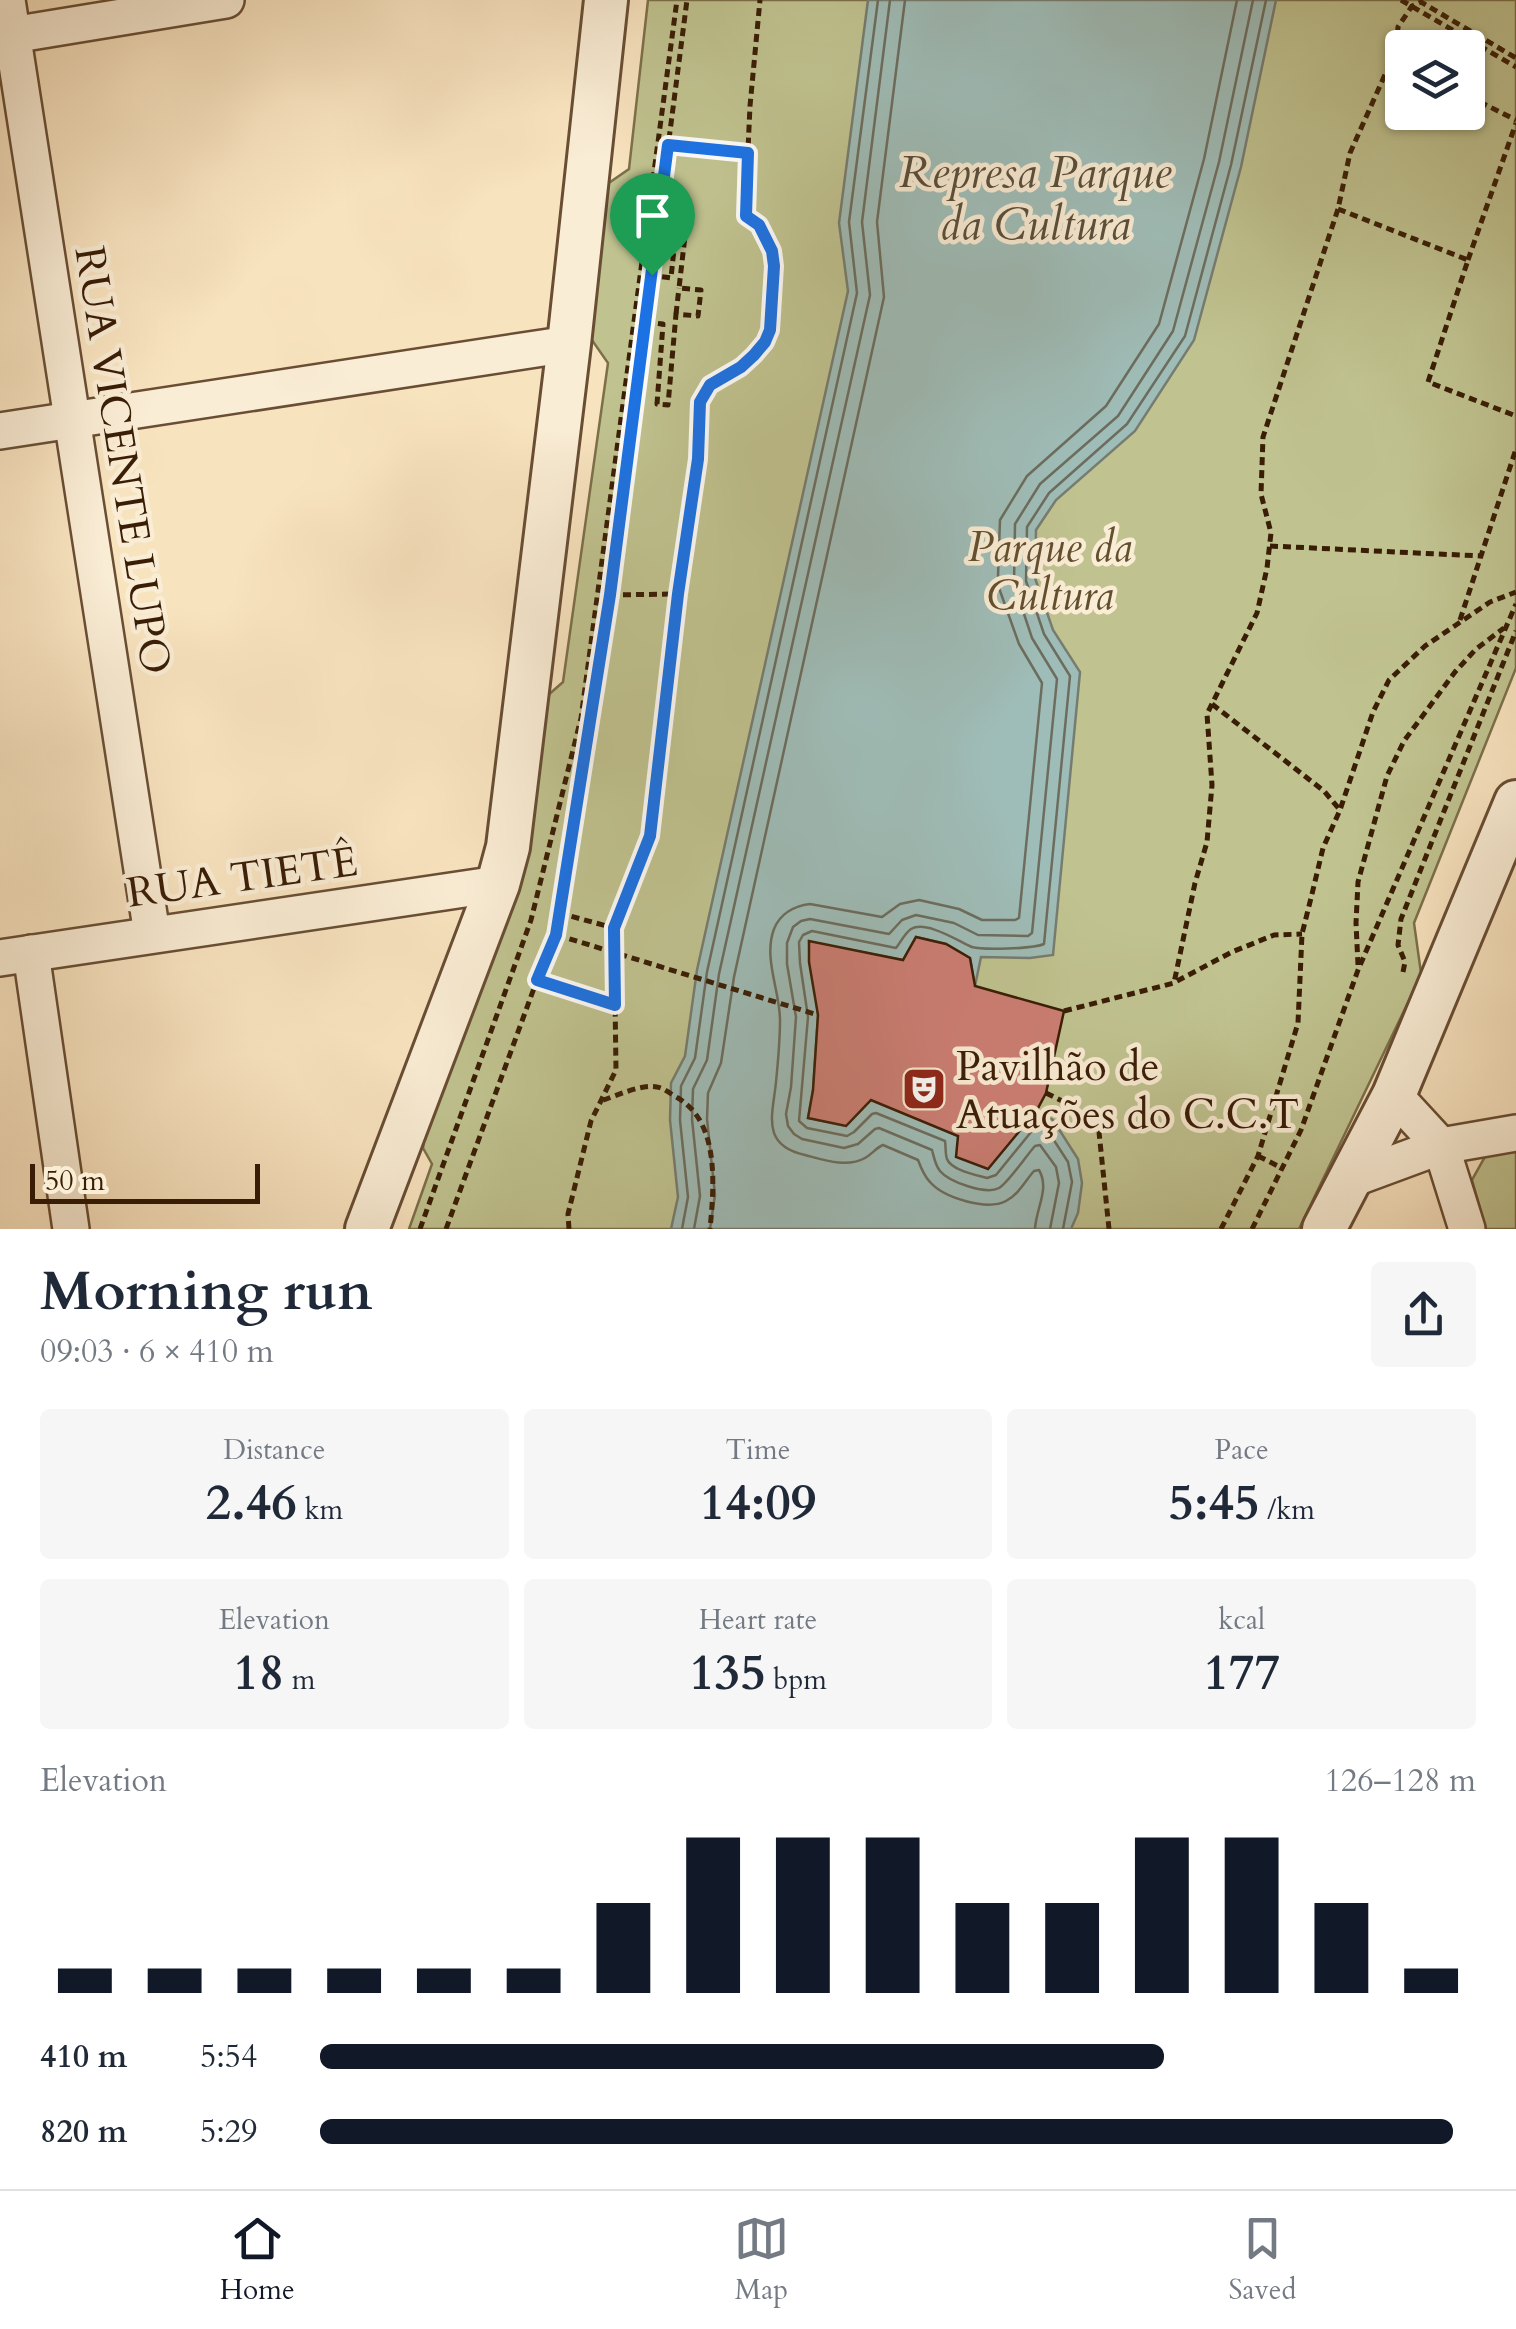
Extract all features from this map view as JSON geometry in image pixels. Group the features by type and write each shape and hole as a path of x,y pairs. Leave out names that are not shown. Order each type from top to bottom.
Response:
{"street":[{"name":"RUA VICENTE LUPO","path":"7,0 6,36 73,418 152,934"},
{"path":"6,36 226,0"},
{"path":"367,1229 498,884 508,847 606,0"},
{"path":"0,431 569,344"},
{"path":"1324,1229 1394,1095 1513,819"},
{"name":"RUA TIETÊ","path":"15,955 498,884"},
{"path":"15,955 70,1229"},
{"path":"1394,1095 1441,1146 1467,1229"},
{"path":"1349,1180 1441,1146 1516,1133"}],"path":[{"path":"420,1229 531,920 581,718 678,0"},
{"path":"446,1229 556,935 610,595 687,0"},
{"path":"569,1229 568,1214 591,1121 616,1070 614,928 650,836 698,459 700,402 710,385 754,355 770,330 772,251 759,225 746,216 750,106 760,0"},
{"path":"1401,0 1516,67"},
{"path":"1398,30 1412,6 1420,2 1516,58"},
{"path":"1174,983 1206,842 1212,786 1206,714 1257,613 1270,546 1271,534 1261,494 1264,437 1338,209 1350,153 1385,75"},
{"path":"1485,105 1516,122 1428,382 1516,416"},
{"path":"668,145 748,153"},
{"path":"1338,209 1468,260"},
{"path":"645,322 664,324 657,404 668,404 688,210 678,210 671,278 652,275"},
{"path":"676,314 698,316 700,290 679,288"},
{"path":"1460,622 1516,449"},
{"path":"1270,546 1481,556"},
{"path":"1222,1229 1258,1156 1298,1022 1302,934 1323,848 1373,712 1389,680 1425,646 1490,602 1516,592"},
{"path":"610,595 678,594"},
{"path":"1252,1229 1301,1130 1358,970 1516,604"},
{"path":"1358,970 1358,882 1387,776 1404,742 1455,672 1476,649 1506,626"},
{"path":"1402,974 1404,962 1398,945 1401,919 1516,631"},
{"path":"1212,704 1324,790 1340,810"},
{"path":"559,913 614,928"},
{"path":"1064,1011 1174,983 1274,935 1302,934"},
{"path":"556,935 818,1016"},
{"path":"537,980 615,1005"},
{"path":"601,1100 659,1087 690,1106 710,1146 714,1185 710,1229"},
{"path":"1046,1093 1062,1101 1098,1132 1109,1229"},
{"path":"1258,1156 1283,1168"}],"green space":[{"name":"Parque da Cultura","path":"648,0 1516,0 1516,668 1414,923 1421,973 1299,1229 409,1229 432,1164 423,1148 426,1121 538,704 563,682 608,363 587,333 603,187 629,169"},
{"path":"1516,1150 1516,1229 1486,1229 1472,1180 1486,1155"}],"water":[{"name":"Represa Parque da Cultura","path":"868,0 1276,0 1241,167 1194,340 1135,431 1056,500 1036,530 1035,578 1053,630 1080,672 1053,955 981,957 975,986 970,958 946,944 916,937 903,960 809,942 818,1015 808,1118 846,1126 871,1100 958,1136 1037,1110 1053,1120 1078,1159 1082,1183 1078,1213 1071,1229 671,1229 678,1197 670,1120 671,1083 685,1056 697,970 848,291 839,223"}],"building":[{"path":"916,937 946,944 970,958 975,986 1064,1011 1046,1093 1037,1110 988,1169 956,1157 958,1136 871,1100 846,1126 808,1118 818,1015 809,941 903,960"}],"place":[{"name":"Pavilhão de Atuações do C.C.T","path":"924,1089"}],"route":[{"path":"668,145 748,153 746,216 765,234 774,266 770,330 754,355 710,385 700,402 698,459 650,836 614,928 615,1005 537,980 556,935 610,595 652,275 668,145"}]}
